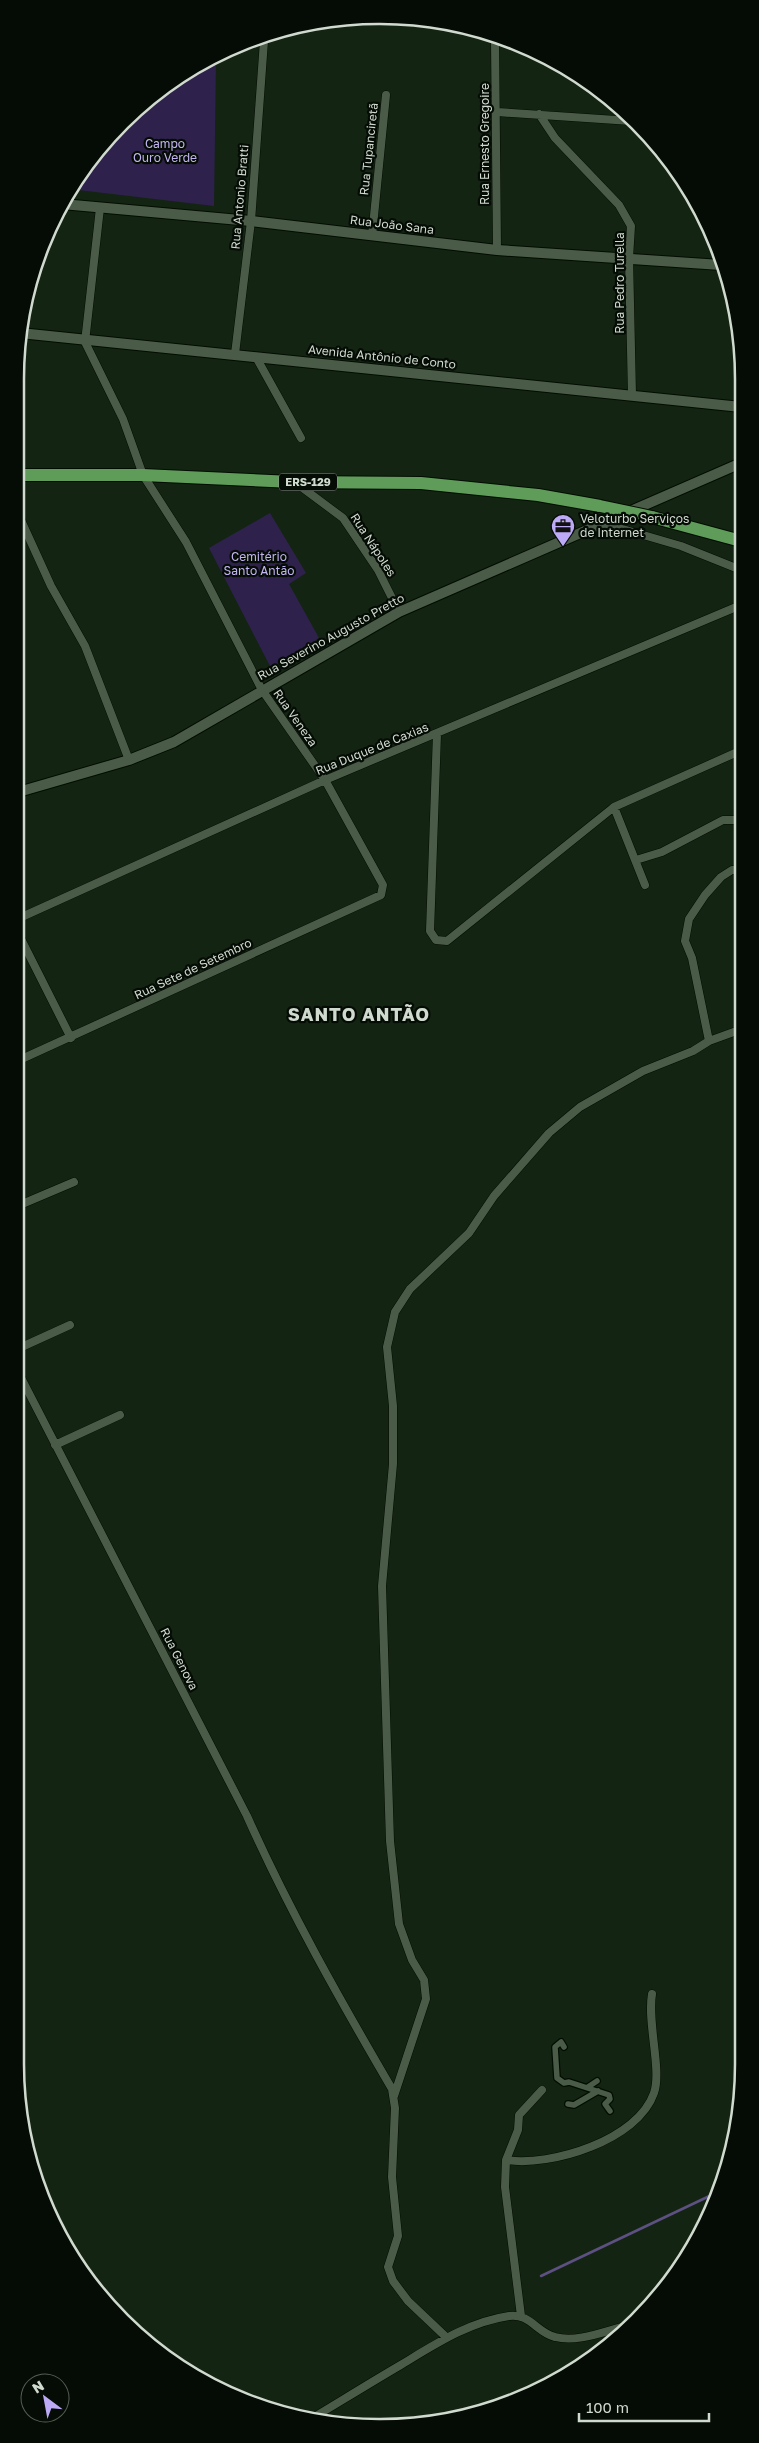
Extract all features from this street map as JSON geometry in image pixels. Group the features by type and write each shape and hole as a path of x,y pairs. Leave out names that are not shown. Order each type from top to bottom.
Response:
{"main road":[{"name":"ERS-129","path":"24,475 143,475 293,482 421,484 538,495 652,517 735,539"}],"street":[{"name":"Rua Antonio Bratti","path":"235,354 251,221 264,43"},
{"name":"Rua Ernesto Gregoire","path":"495,43 497,250"},
{"name":"Rua Tupanciretã","path":"372,236 386,95"},
{"path":"497,112 623,120"},
{"name":"Rua Pedro Turella","path":"539,114 555,138 619,205 631,226 629,258 632,395"},
{"name":"Rua João Sana","path":"69,205 251,221 497,250 716,265"},
{"path":"85,342 100,208"},
{"name":"Avenida Antônio de Conto","path":"27,334 85,342 235,354 735,406"},
{"name":"Rua Veneza","path":"85,342 123,420 143,475 186,542 262,690 325,780 383,885 380,895"},
{"path":"256,357 301,438"},
{"name":"Rua Severino Augusto Pretto","path":"24,790 129,760 174,742 399,612 735,466"},
{"name":"Rua Nápoles","path":"293,482 343,518 378,570 399,612"},
{"path":"602,523 681,546 735,568"},
{"path":"24,527 50,586 85,646 129,760"},
{"name":"Rua Duque de Caxias","path":"24,916 325,780 735,608"},
{"path":"437,734 430,931 436,940 447,941 614,807 735,753"},
{"path":"614,807 646,885"},
{"path":"636,860 662,852 723,820 735,820"},
{"path":"709,1041 698,986 685,940 689,919 705,895 721,878 735,870"},
{"name":"Rua Sete de Setembro","path":"24,1058 380,895"},
{"path":"24,945 71,1038"},
{"path":"446,2337 408,2301 393,2281 388,2267 398,2236 392,2177 394,2096 426,2000 424,1980 412,1960 399,1924 390,1841 382,1586 393,1464 393,1406 387,1347 395,1312 410,1289 469,1233 494,1196 549,1133 580,1107 643,1071 693,1051 709,1041 735,1032"},
{"path":"24,1203 74,1182"},
{"path":"24,1346 70,1325"},
{"name":"Rua Genova","path":"24,1384 247,1816 275,1879 320,1963 392,2088 394,2096"},
{"path":"55,1445 120,1414"},
{"path":"506,2160 522,2163 573,2154 588,2149 634,2121 646,2108 654,2092 656,2078 649,2011 652,1994"},
{"path":"564,2047 561,2042 555,2047 557,2082 569,2082 609,2094 610,2098 605,2104 610,2111"},
{"path":"568,2104 574,2105 593,2090 597,2081"},
{"path":"521,2316 505,2187 506,2160 518,2130 519,2115 542,2090"},
{"path":"320,2414 446,2337 480,2323 509,2316 521,2316 556,2338 571,2338 617,2328"}],"green space":[{"name":"Campo Ouro Verde","path":"216,63 214,206 79,190 112,145 145,112 163,97"},
{"name":"Cemitério Santo Antão","path":"270,513 306,573 289,584 319,638 271,668 209,548"}],"waterway":[{"path":"541,2276 709,2196"}],"place":[{"name":"Veloturbo Serviços de Internet","path":"563,547"}],"district":[{"name":"SANTO ANTÃO","path":"359,1015"}]}
